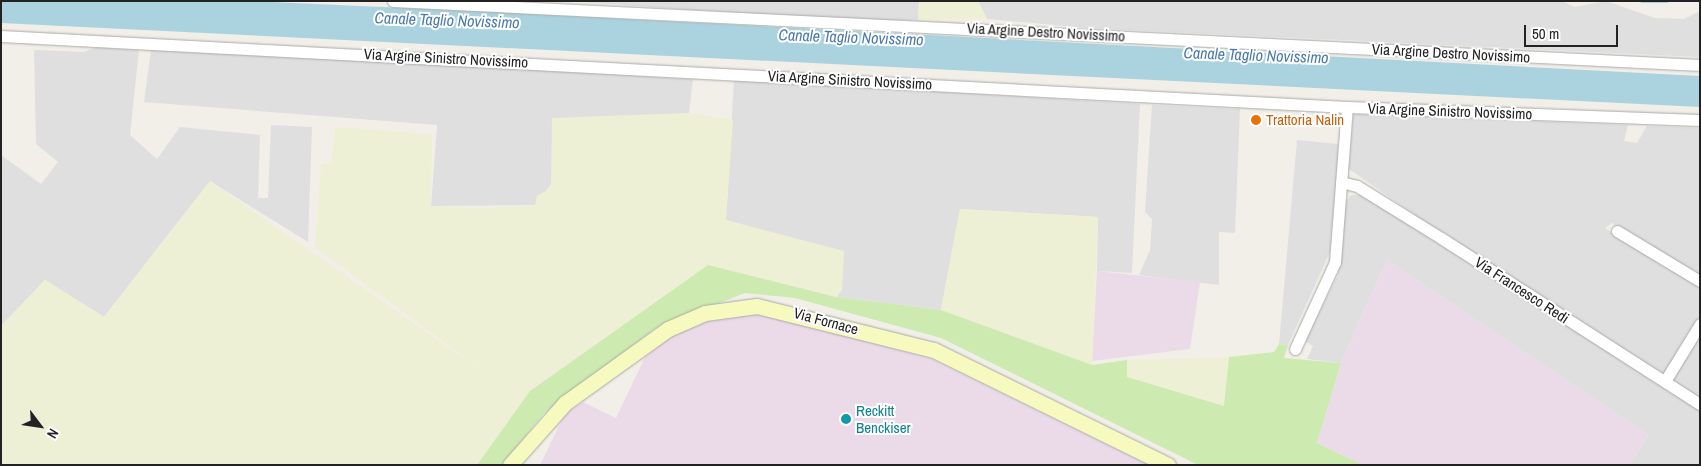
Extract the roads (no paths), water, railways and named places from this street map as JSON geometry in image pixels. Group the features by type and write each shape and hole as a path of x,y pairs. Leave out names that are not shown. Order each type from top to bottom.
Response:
{"street":[{"name":"Via Argine Destro Novissimo","path":"393,1 1700,65"},
{"name":"Via Argine Sinistro Novissimo","path":"1,36 1347,107 1700,120"},
{"path":"1295,349 1335,262 1347,107"},
{"name":"Via Francesco Redi","path":"1341,182 1357,186 1700,404"},
{"path":"1617,231 1700,281"},
{"name":"Via Fornace","path":"510,465 546,420 657,336 705,313 744,306 784,309 934,350 1168,465"},
{"path":"1665,381 1700,324"}],"water":[{"name":"Canale Taglio Novissimo","path":"1,1 250,1 495,12 1700,76 1700,107 1,23"}],"waterway":[{"path":"1642,1 1667,1"}],"place":[{"name":"Trattoria Nalin","path":"1256,120"},
{"name":"Reckitt Benckiser","path":"846,419"}]}
